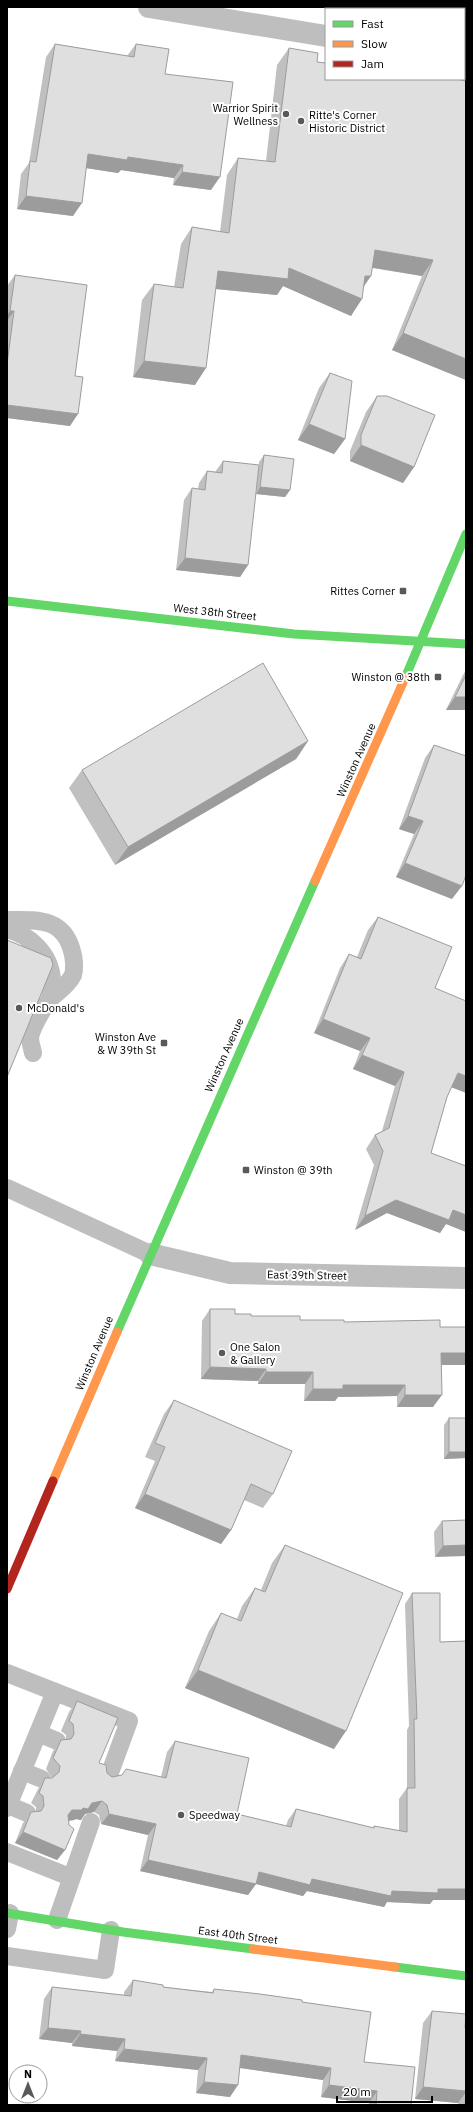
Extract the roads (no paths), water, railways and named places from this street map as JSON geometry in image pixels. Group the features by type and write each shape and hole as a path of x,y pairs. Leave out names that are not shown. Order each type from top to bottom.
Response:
{"main road":[{"name":"Winston Avenue","path":"7,1589 150,1254 421,643 466,534"},
{"name":"West 38th Street","path":"7,601 300,634 421,643 466,644"},
{"name":"East 40th Street","path":"8,1918 57,1920 111,1930 466,1976"}],"street":[{"path":"149,7 325,36"},
{"path":"218,7 240,21"},
{"name":"East 39th Street","path":"150,1254 230,1273 466,1278"}],"lane":[{"path":"7,920 30,920 56,925 68,938 74,956 74,973 68,983 50,998 30,1037 33,1053"},
{"path":"7,929 22,933 38,945 52,979 50,998"},
{"path":"7,1188 150,1254"},
{"path":"7,1674 129,1721 107,1766"},
{"path":"27,1813 8,1806 55,1692"},
{"path":"38,1733 58,1741"},
{"path":"22,1771 42,1779"},
{"path":"57,1920 83,1830"},
{"path":"7,1852 70,1877"},
{"path":"7,1956 105,1970 111,1930"}],"place":[{"name":"Warrior Spirit Wellness","path":"286,114"},
{"name":"Ritte's Corner Historic District","path":"301,121"},
{"name":"Rittes Corner","path":"403,591"},
{"name":"Winston @ 38th","path":"438,677"},
{"name":"McDonald's","path":"19,1008"},
{"name":"Winston Ave & W 39th St","path":"164,1043"},
{"name":"Winston @ 39th","path":"246,1170"},
{"name":"One Salon & Gallery","path":"222,1353"},
{"name":"Speedway","path":"181,1815"}]}
